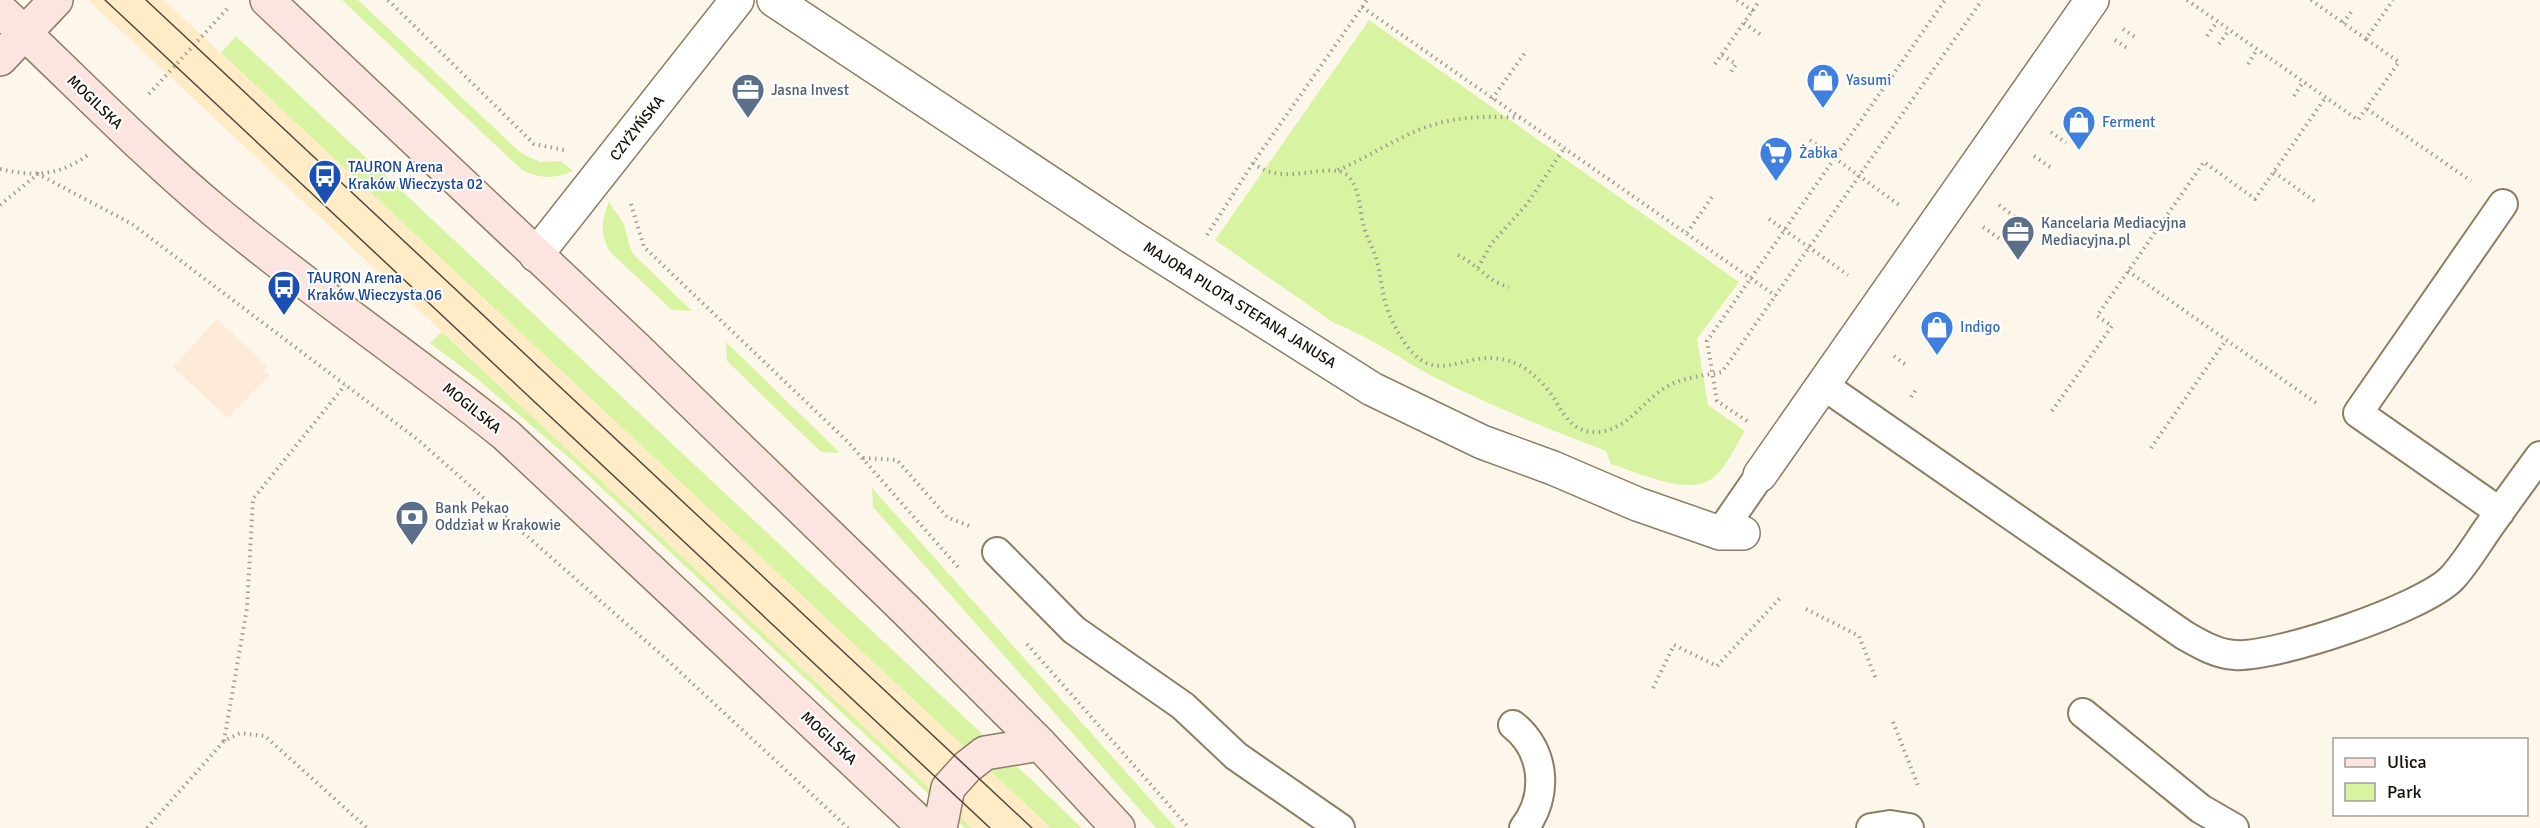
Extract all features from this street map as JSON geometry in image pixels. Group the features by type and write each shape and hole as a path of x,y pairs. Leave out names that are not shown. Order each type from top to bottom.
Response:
{"main road":[{"path":"0,58 56,0"},
{"path":"267,0 792,499 1040,744 1118,828"},
{"name":"MOGILSKA","path":"0,10 162,166 218,213 440,381 506,435 925,828"},
{"path":"940,828 948,788 967,767 985,753 1040,744"}],"street":[{"name":"CZYŻYŃSKA","path":"536,255 737,0"},
{"name":"MAJORA PILOTA STEFANA JANUSA","path":"774,0 1133,238 1372,390 1482,442 1553,468 1637,504 1732,533"},
{"path":"1760,475 2092,0"}],"lane":[{"path":"2500,512 2358,413 2503,204"},
{"path":"1823,385 2184,635 2224,653 2254,654 2283,648 2424,599 2452,578 2540,456"},
{"path":"1732,533 1760,475"},
{"path":"997,552 1074,630 1183,706 1236,756 1340,828"},
{"path":"2083,713 2201,809 2234,828"},
{"path":"1513,725 1525,734 1533,746 1540,775 1539,798 1524,828"},
{"path":"1871,828 1890,825 1909,828"}],"path":[{"path":"388,0 534,144 566,151"},
{"path":"1202,243 1253,163 1368,0"},
{"path":"1737,0 1753,11"},
{"path":"1715,64 1760,0"},
{"path":"1750,423 1718,401 1707,341 1945,0"},
{"path":"1253,163 1259,168 1290,175 1332,169 1346,174 1356,189 1364,228 1376,258 1383,296 1391,319 1410,349 1431,366 1452,366 1478,358 1510,361 1535,377 1572,424 1596,432 1620,424 1671,385 1688,378 1722,372 1982,0"},
{"path":"2187,0 2358,120 2399,62 2311,0"},
{"path":"2366,39 2393,0"},
{"path":"1362,7 1776,296"},
{"path":"2343,23 2352,11"},
{"path":"145,98 218,20"},
{"path":"2207,36 2217,21"},
{"path":"1744,23 1760,34"},
{"path":"2120,27 2135,37"},
{"path":"2219,44 2229,30"},
{"path":"2112,38 2127,48"},
{"path":"1492,99 1527,50"},
{"path":"2248,64 2258,50"},
{"path":"1722,55 1736,64 1730,74"},
{"path":"2294,96 2303,82"},
{"path":"2052,411 2112,326 2097,316 2204,162 2255,199 2325,98"},
{"path":"2367,109 2503,204"},
{"path":"1338,170 1405,136 1446,121 1475,116 1521,118"},
{"path":"2048,130 2066,143"},
{"path":"1810,140 1932,228"},
{"path":"1478,268 1491,244 1527,204 1565,147"},
{"path":"0,169 38,174 71,168 93,151"},
{"path":"2031,154 2050,167"},
{"path":"2274,172 2317,202"},
{"path":"0,205 38,174"},
{"path":"38,174 132,224 417,439 665,658 848,828"},
{"path":"1687,233 1714,194"},
{"path":"629,198 644,247 862,458 897,460 947,517 976,529 997,552"},
{"path":"1997,204 2015,217"},
{"path":"1769,219 1883,300"},
{"path":"1981,226 2000,239"},
{"path":"1458,255 1478,268 1492,281 1509,287"},
{"path":"2128,271 2324,408"},
{"path":"2151,448 2226,340"},
{"path":"1890,354 1906,365"},
{"path":"224,741 247,608 253,499 345,385"},
{"path":"1653,688 1674,645 1717,666 1781,597"},
{"path":"1806,609 1858,636 1876,679"},
{"path":"1893,722 1919,789"},
{"path":"147,828 224,741 240,733 265,736 367,828"}],"shaded area":[{"path":"88,0 164,0 1051,828 972,828"},
{"path":"217,319 267,366 264,371 270,375 228,418 173,367"}],"green space":[{"path":"342,0 358,0 521,153 540,162 561,161 573,171 548,177 522,170"},
{"path":"1369,20 1739,282 1697,339 1708,405 1745,431 1727,461 1714,477 1704,483 1678,484 1611,464 1606,451 1478,398 1334,323 1215,240"},
{"path":"236,36 1082,828 1051,828 221,53"},
{"path":"609,202 624,224 634,255 692,311 672,310 610,252 604,239 603,227 604,215"},
{"path":"442,332 972,828 965,828 575,463 475,377 430,343"},
{"path":"726,342 840,453 821,452 727,361"},
{"path":"872,488 1176,828 1156,828 873,507"}],"tram line":[{"path":"105,0 990,828"},
{"path":"146,0 1032,828"}],"place":[{"name":"Yasumi","path":"1823,109"},
{"name":"Jasna Invest","path":"748,119"},
{"name":"Ferment","path":"2079,151"},
{"name":"Żabka","path":"1776,182"},
{"name":"TAURON Arena Kraków Wieczysta 02","path":"325,205"},
{"name":"Kancelaria Mediacyjna Mediacyjna.pl","path":"2018,261"},
{"name":"TAURON Arena Kraków Wieczysta 06","path":"284,316"},
{"name":"Indigo","path":"1937,356"},
{"name":"Bank Pekao Oddział w Krakowie","path":"412,546"}]}
